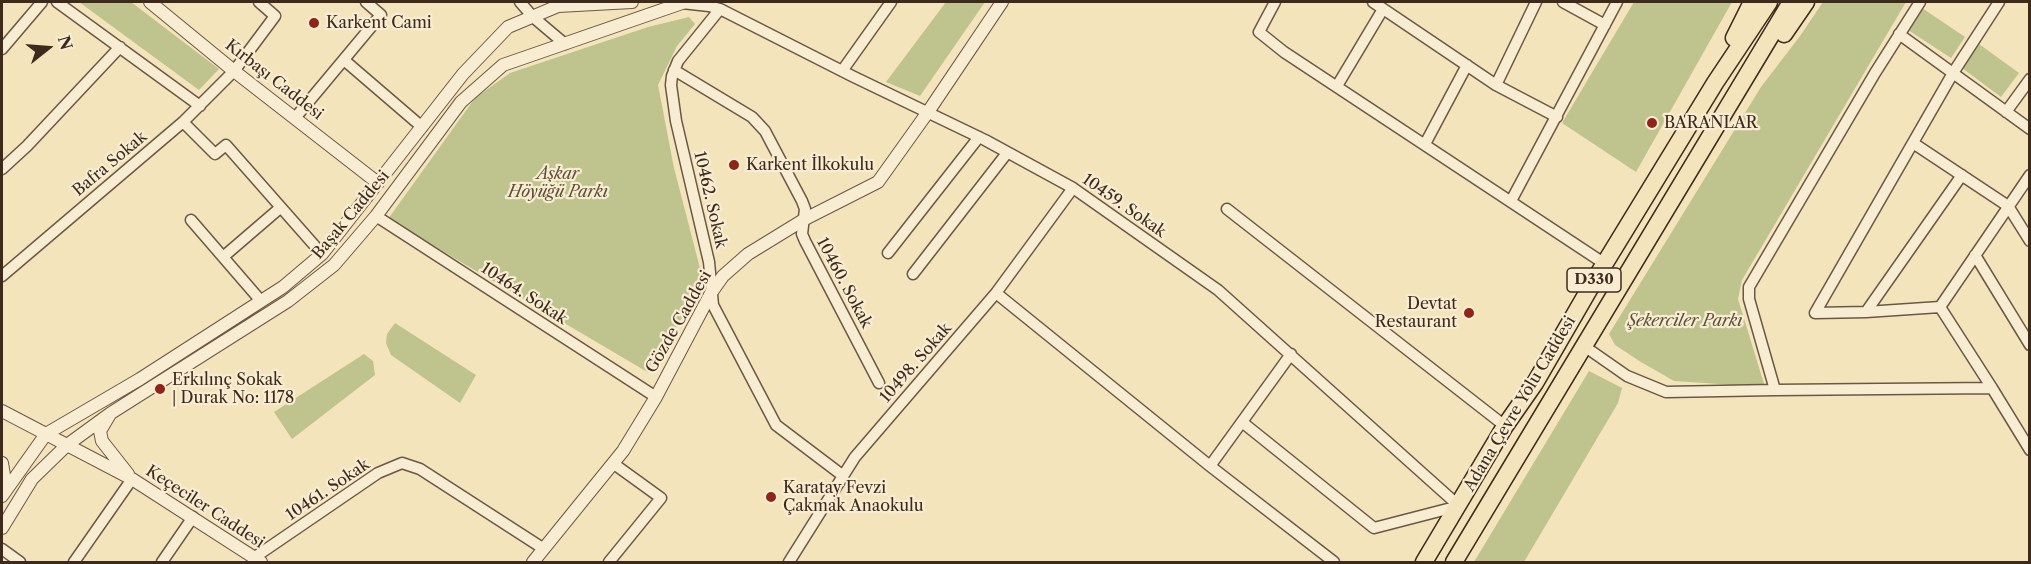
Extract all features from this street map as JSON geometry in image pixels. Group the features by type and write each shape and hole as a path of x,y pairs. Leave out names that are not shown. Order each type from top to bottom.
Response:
{"highway":[{"path":"1715,83 1752,2"},
{"name":"Adana Çevre Yolu Caddesi","path":"1424,562 1715,83 1769,2"},
{"name":"Adana Çevre Yolu Caddesi","path":"1454,562 1791,2"},
{"path":"1736,96 1806,2"}],"street":[{"path":"2,49 42,2"},
{"path":"57,2 200,106"},
{"name":"Kırbaşı Caddesi","path":"150,2 234,71 378,183"},
{"name":"Bafra Sokak","path":"2,276 183,122 234,71 274,16 258,2"},
{"path":"295,118 381,15 366,2"},
{"path":"520,2 532,17 565,44"},
{"name":"Başak Caddesi","path":"4,492 46,434 140,379 283,287 322,254 463,74 508,27 558,6 632,2"},
{"name":"Başak Caddesi","path":"2,528 32,479 67,445 111,413 288,301 334,265 376,216 461,102 503,65 684,2"},
{"name":"10459. Sokak","path":"684,2 720,5 842,71 979,137 1074,188 1218,290 1459,506"},
{"path":"842,71 891,2"},
{"name":"Gözde Caddesi","path":"533,562 614,464 656,397 711,293 735,264 805,219 878,182 1002,2"},
{"path":"1275,2 1259,32 1284,52 1605,264"},
{"path":"1373,2 1496,85 1557,117"},
{"path":"1496,85 1536,2"},
{"path":"1563,2 1605,25"},
{"path":"1511,201 1617,2"},
{"path":"1775,390 1749,299 1749,286 1920,2"},
{"path":"1940,308 1815,313 1953,73 1999,2"},
{"path":"674,70 720,5"},
{"path":"1337,86 1383,9"},
{"path":"1899,34 2030,129"},
{"path":"2,169 27,146 120,47"},
{"path":"344,60 422,127"},
{"path":"1425,144 1467,65"},
{"name":"10460. Sokak","path":"674,70 759,123 802,201 805,219 802,234 805,241 879,383"},
{"name":"10462. Sokak","path":"674,70 673,107 709,262 711,293 717,316 776,425 842,475"},
{"path":"2006,112 2030,79"},
{"path":"183,122 215,154 226,145 322,254"},
{"path":"888,253 979,137"},
{"path":"1913,143 2008,206 2030,241"},
{"path":"913,274 1008,153"},
{"path":"1866,312 1962,175"},
{"path":"1940,308 2030,175"},
{"name":"10498. Sokak","path":"789,562 842,475 869,440 996,293 1074,188"},
{"path":"223,257 280,208"},
{"path":"1227,209 1505,426"},
{"name":"10464. Sokak","path":"376,216 656,397"},
{"path":"190,220 261,301"},
{"path":"1975,255 2030,345"},
{"path":"996,293 1210,466 1335,562"},
{"path":"1940,308 2029,448"},
{"path":"1584,346 1628,376 1666,392 1992,388"},
{"path":"1210,466 1291,354"},
{"path":"2,411 67,445"},
{"path":"74,562 132,479 102,441 100,431 111,413"},
{"path":"1242,422 1374,528 1459,506"},
{"name":"Keçeciler Caddesi","path":"67,445 132,479 258,560"},
{"path":"2,463 4,492"},
{"name":"10461. Sokak","path":"258,560 378,473 402,464 420,469 544,549"},
{"path":"609,562 661,498 614,464"},
{"path":"162,562 193,517"},
{"path":"2,549 20,562"}],"green space":[{"path":"79,2 131,2 219,69 199,90"},
{"path":"946,2 985,2 920,96 886,82"},
{"path":"1634,2 1732,2 1636,172 1562,123"},
{"name":"Şekerciler Parkı","path":"1823,2 1906,2 1742,280 1738,299 1764,384 1735,385 1674,381 1615,345 1609,334 1761,87"},
{"path":"1922,8 1965,37 1951,58 1908,30"},
{"name":"Aşkar Höyüğü Parkı","path":"689,17 695,24 677,46 658,85 674,168 702,276 683,316 649,373 388,219 475,98 510,73 648,27"},
{"path":"1979,44 2019,73 2001,97 1962,68"},
{"path":"395,323 476,375 460,403 391,355 386,343 387,334"},
{"path":"364,354 373,361 375,375 292,439 274,412"},
{"path":"1589,371 1622,388 1618,403 1524,562 1474,562"}],"place":[{"name":"Karkent Cami","path":"314,23"},
{"name":"BARANLAR","path":"1652,123"},
{"name":"Karkent İlkokulu","path":"734,165"},
{"name":"Devtat Restaurant","path":"1469,313"},
{"name":"Erkılınç Sokak | Durak No: 1178","path":"160,389"},
{"name":"Karatay Fevzi Çakmak Anaokulu","path":"771,497"}]}
